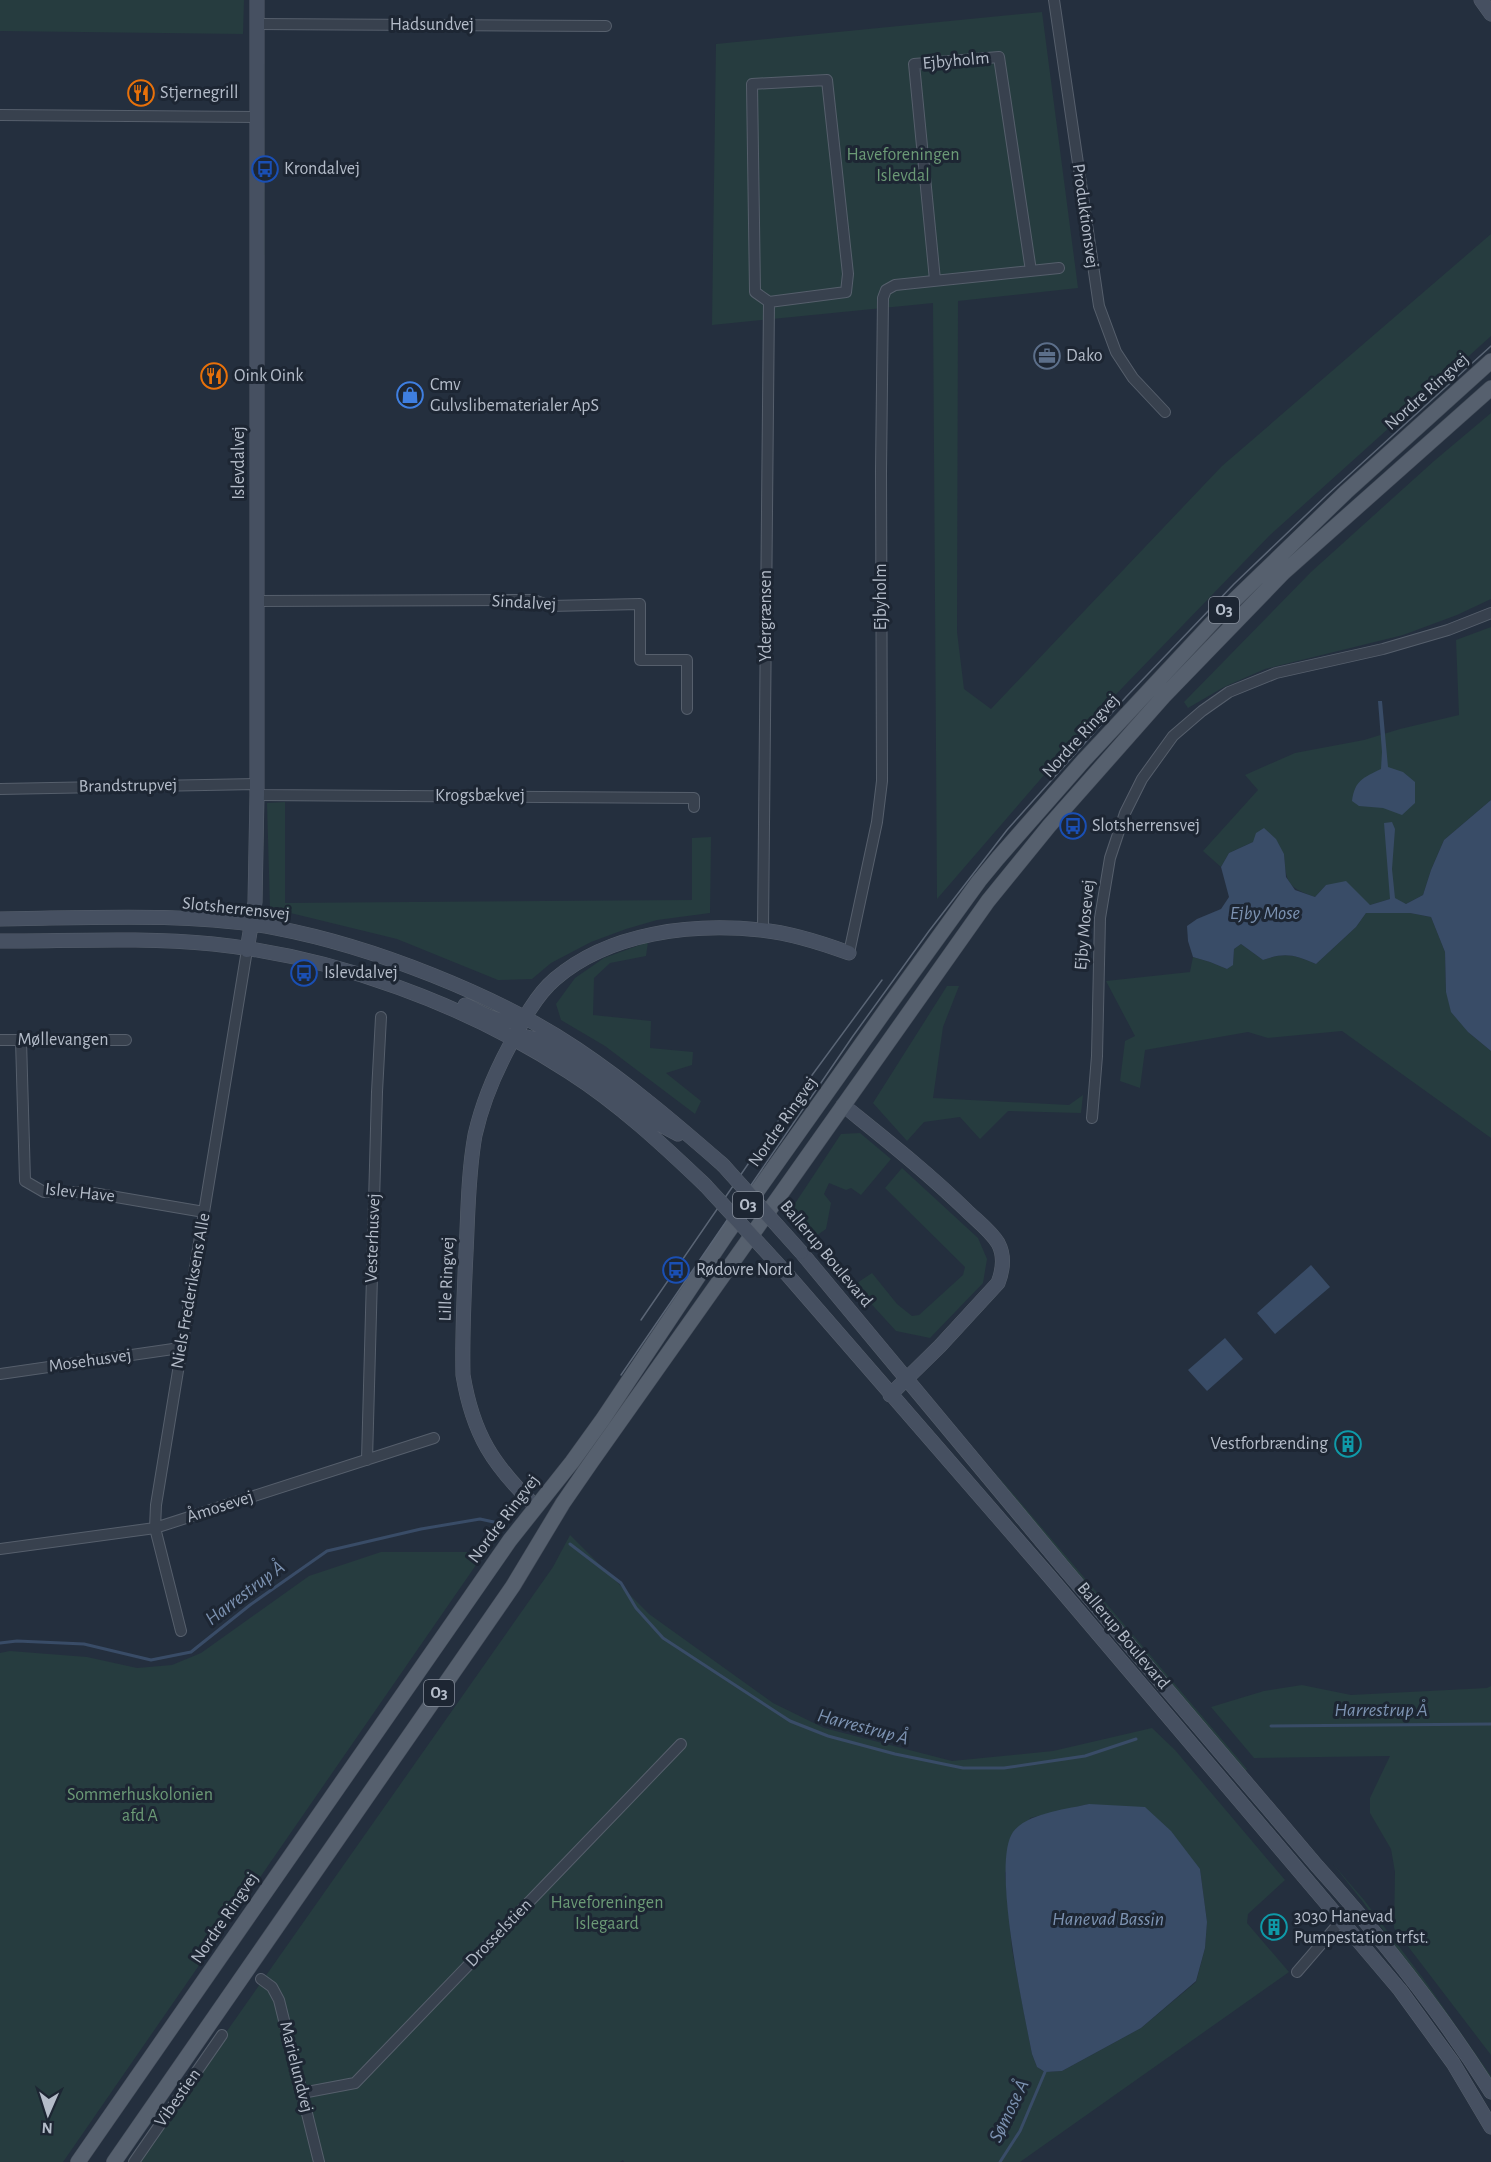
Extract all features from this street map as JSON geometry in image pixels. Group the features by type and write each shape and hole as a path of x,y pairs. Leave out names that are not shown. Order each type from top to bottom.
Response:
{"main road":[{"name":"Nordre Ringvej","path":"78,2162 485,1575 603,1419 726,1235 979,881 1084,760 1224,610 1346,492 1491,361"},
{"name":"Nordre Ringvej","path":"114,2162 513,1586 563,1503 592,1461 988,902 1056,818 1148,714 1283,573 1491,388"}],"street":[{"name":"Islevdalvej","path":"247,950 255,902 257,0"},
{"name":"Produktionsvej","path":"1054,0 1099,306 1116,352 1133,378 1165,412"},
{"path":"1481,0 1491,14"},
{"name":"Hadsundvej","path":"257,24 606,26"},
{"name":"Ejbyholm","path":"935,280 914,64 999,57 1030,270"},
{"path":"827,80 848,274 846,292 769,302 755,292 752,84 827,80"},
{"path":"0,115 257,117"},
{"name":"Ejbyholm","path":"849,953 876,822 882,781 883,298 886,290 895,285 1059,268"},
{"name":"Ydergrænsen","path":"763,930 769,302"},
{"name":"Sindalvej","path":"257,601 534,600 550,606 640,604 640,660 687,660 687,709"},
{"name":"Ejby Mosevej","path":"1092,1118 1097,1056 1100,918 1110,858 1125,813 1142,779 1173,736 1229,692 1276,673 1383,649 1448,630 1491,613"},
{"name":"Brandstrupvej","path":"0,789 256,790"},
{"name":"Krogsbækvej","path":"256,790 694,798 694,807"},
{"name":"Slotsherrensvej","path":"0,919 136,918 277,928 347,946 415,969 525,1018 576,1048 674,1123 723,1165"},
{"path":"513,1039 525,1018 554,980 577,963 609,947 652,935 692,928 763,930 849,953"},
{"name":"Slotsherrensvej","path":"0,941 135,941 214,944 327,966 374,979 420,995 513,1039 569,1072 620,1109 705,1185"},
{"name":"Niels Frederiksens Alle","path":"181,1630 155,1528 156,1505 247,950"},
{"name":"Slotsherrensvej","path":"374,979 388,978 416,985 498,1021 509,1022 525,1018"},
{"name":"Vesterhusvej","path":"367,1460 381,1017"},
{"name":"Slotsherrensvej","path":"513,1039 527,1037 539,1040 588,1071 661,1125 701,1146"},
{"name":"Lille Ringvej","path":"513,1039 495,1074 484,1104 471,1166 463,1376 467,1402 488,1451 503,1473 536,1507"},
{"name":"Møllevangen","path":"0,1040 126,1040"},
{"name":"Islev Have","path":"21,1040 26,1181 44,1192 87,1192 204,1212"},
{"path":"843,1105 943,1188 979,1223 998,1244 1003,1261 998,1283 890,1395"},
{"name":"Ballerup Boulevard","path":"723,1165 801,1251 1071,1576 1361,1915 1420,1988 1491,2092"},
{"name":"Ballerup Boulevard","path":"705,1185 786,1273 1049,1576 1400,1990 1453,2063 1491,2127"},
{"name":"Mosehusvej","path":"0,1374 180,1348"},
{"name":"Åmosevej","path":"0,1549 155,1528 434,1438"},
{"name":"Drosselstien","path":"302,2093 355,2083 681,1744"},
{"path":"1297,1972 1341,1921"},
{"name":"Marielundvej","path":"261,1979 272,1987 279,2000 319,2162"},
{"name":"Vibestien","path":"134,2162 222,2035"}],"green space":[{"path":"0,0 244,0 243,34 0,31"},
{"name":"Haveforeningen Islevdal","path":"1042,12 1078,288 958,301 957,632 964,689 991,709 1222,466 1491,234 1491,336 1269,536 1096,715 937,899 933,303 712,325 716,44"},
{"path":"1491,413 1491,599 1457,615 1403,635 1265,669 1224,687 1188,708 1184,702 1311,572"},
{"path":"1491,627 1491,800 1444,840 1423,895 1406,904 1390,899 1370,905 1326,885 1315,897 1293,887 1290,883 1287,878 1284,854 1253,842 1229,853 1221,867 1203,851 1258,790 1245,775 1295,753 1364,740 1459,715 1456,640"},
{"path":"285,802 285,903 692,900 692,838 711,837 710,913 657,920 626,929 591,942 551,963 532,979 498,980 397,939 270,908 267,803"},
{"path":"1366,913 1410,913 1431,917 1445,952 1446,992 1468,1032 1491,1051 1491,1138 1342,1031 1268,1038 1248,1032 1145,1050 1140,1088 1120,1081 1125,1041 1135,1036 1106,981 1190,972 1193,957 1227,969 1233,964 1234,949 1241,944 1263,960 1290,956 1316,964 1356,927"},
{"path":"648,942 646,956 610,963 594,978 593,1015 651,1021 650,1048 693,1052 692,1065 666,1073 701,1101 695,1114 605,1046 561,1020 556,1004 575,978 604,958"},
{"path":"947,986 959,986 943,1027 933,1098 1069,1105 1083,1095 1081,1113 1008,1111 980,1139 960,1117 924,1122 907,1141 873,1103"},
{"path":"860,1133 891,1159 861,1195 851,1188 846,1190 829,1183 824,1194 831,1203 826,1229 813,1238 792,1208 841,1134"},
{"path":"902,1168 978,1238 987,1259 983,1283 930,1338 896,1331 854,1285 872,1273 897,1304 912,1316 919,1315 963,1275 965,1267 885,1188"},
{"path":"992,1469 1247,1769 1245,1771 1044,1535"},
{"name":"Haveforeningen Islegaard","path":"570,1535 649,1614 773,1703 824,1728 952,1761 1053,1751 1152,1728 1175,1750 1285,1880 1248,1914 1247,1923 1289,1972 1020,2162 624,2162 623,2160 620,2162 135,2162 553,1567","holes":["1089,1804 1200,1869 1207,1922 1205,1948 1196,1982 1141,2028 1062,2071 1045,2072 1037,2067 1032,2054 1012,1949 1005,1873 1030,1818"]},
{"name":"Sommerhuskolonien afd A","path":"381,1552 485,1552 63,2162 0,2162 0,1653 10,1651 87,1657 137,1668 172,1665 201,1653 309,1576"},
{"path":"1302,1685 1351,1695 1491,1686 1491,2055 1394,1928 1395,1872 1391,1849 1370,1813 1370,1798 1390,1756 1254,1758 1211,1707 1264,1691"},
{"path":"1333,1864 1364,1900 1425,1981 1491,2076 1491,2081 1363,1902"}],"water":[{"path":"1378,701 1382,701 1388,767 1403,772 1415,782 1415,803 1402,815 1383,808 1359,806 1352,801 1355,788 1361,780 1381,769"},
{"name":"Ejby Mose","path":"1491,800 1491,1051 1468,1032 1451,1012 1446,992 1445,952 1431,917 1410,913 1366,913 1356,927 1316,964 1290,956 1263,960 1241,944 1234,949 1233,965 1227,969 1193,957 1188,941 1187,926 1221,909 1229,897 1221,867 1229,853 1253,842 1256,833 1264,828 1276,839 1284,854 1286,877 1295,890 1315,897 1326,885 1346,881 1370,905 1390,899 1384,823 1392,822 1395,829 1392,869 1395,898 1406,904 1423,895 1444,840"},
{"path":"1311,1265 1330,1287 1275,1334 1257,1313"},
{"path":"1225,1338 1243,1359 1207,1391 1188,1370"},
{"name":"Hanevad Bassin","path":"1089,1804 1145,1807 1171,1831 1200,1869 1207,1922 1205,1948 1196,1981 1141,2028 1062,2071 1045,2072 1037,2067 1032,2054 1011,1939 1007,1905 1007,1849 1013,1832 1028,1820"}],"waterway":[{"name":"Harrestrup Å","path":"0,1643 17,1641 84,1644 151,1660 191,1652 250,1605 327,1551 421,1529 480,1519 503,1524"},
{"name":"Harrestrup Å","path":"570,1544 621,1583 636,1608 663,1638 790,1721 828,1736 895,1754 963,1768 1004,1768 1085,1756 1136,1739"},
{"name":"Harrestrup Å","path":"1271,1726 1491,1724"},
{"name":"Sømose Å","path":"1000,2162 1020,2131 1045,2072"}],"tram line":[{"path":"621,1375 853,1036 929,931 1007,830 1126,697 1234,584 1327,495 1491,346"},
{"path":"641,1320 768,1135 882,980"}],"place":[{"name":"Stjernegrill","path":"141,93"},
{"name":"Krondalvej","path":"265,169"},
{"name":"Dako","path":"1047,356"},
{"name":"Oink Oink","path":"214,376"},
{"name":"Cmv Gulvslibematerialer ApS","path":"410,395"},
{"name":"Slotsherrensvej","path":"1073,826"},
{"name":"Islevdalvej","path":"304,973"},
{"name":"Rødovre Nord","path":"676,1270"},
{"name":"Vestforbrænding","path":"1348,1444"},
{"name":"3030 Hanevad Pumpestation trfst.","path":"1274,1927"}]}
